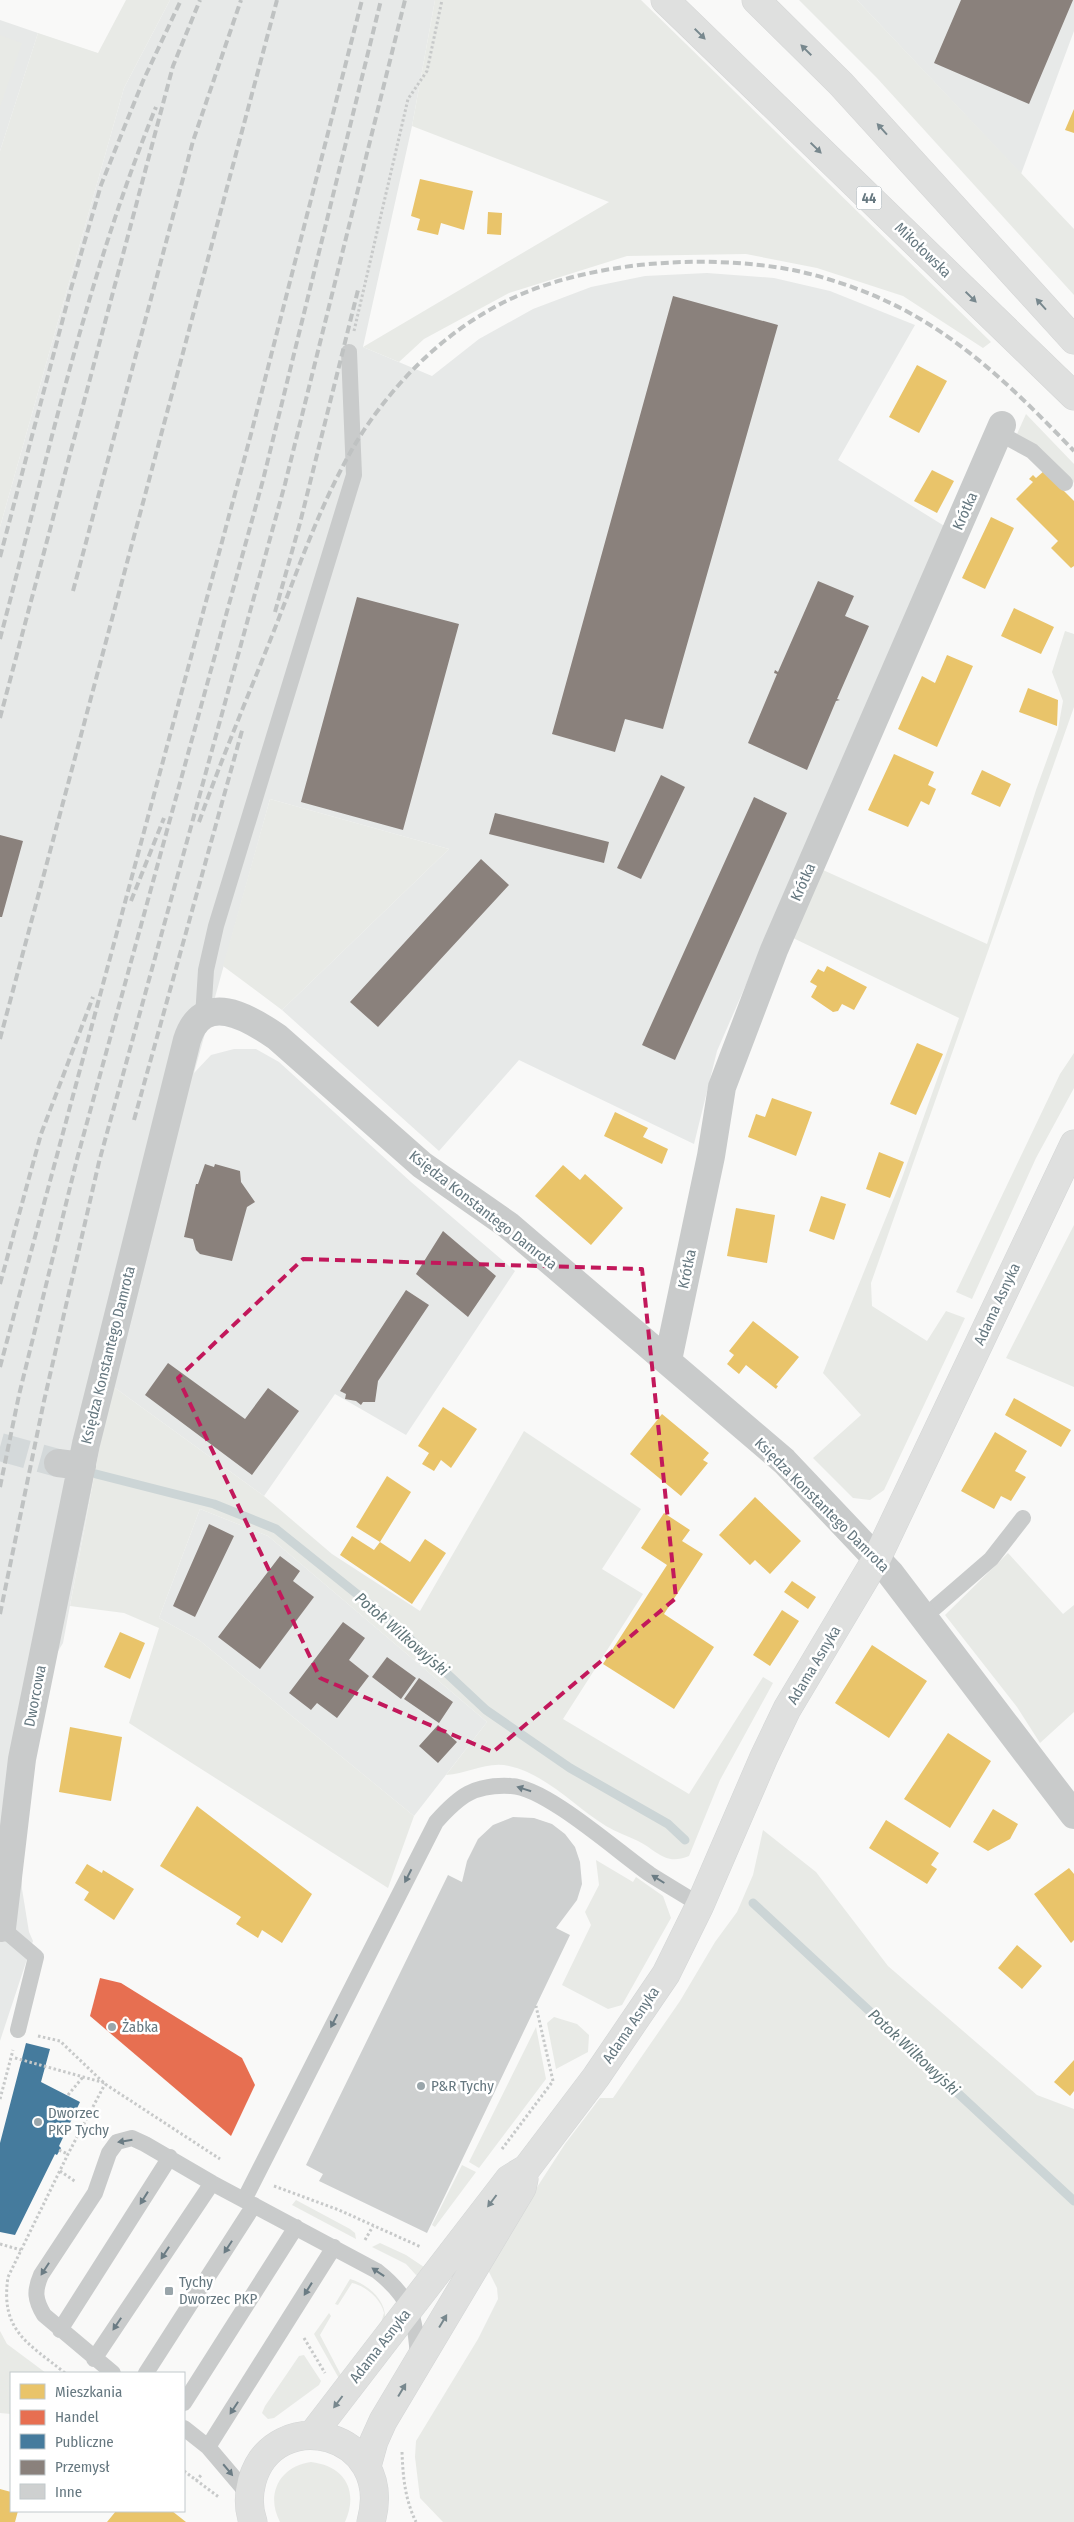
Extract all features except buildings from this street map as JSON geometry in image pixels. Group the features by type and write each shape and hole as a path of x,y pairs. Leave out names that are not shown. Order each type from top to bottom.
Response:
{"street":[{"name":"Mikołowska","path":"665,0 1074,396"},
{"path":"756,0 841,84 1074,340"},
{"name":"Krótka","path":"668,1360 711,1156 722,1087 774,950 1001,429"},
{"name":"Księdza Konstantego Damrota","path":"70,1465 88,1436 187,1040 193,1025 213,1012 224,1011 253,1020 277,1037 422,1165 508,1225 784,1461 877,1558 1074,1815"},
{"name":"Adama Asnyka","path":"312,2435 509,2179 527,2168 596,2077 666,1974 700,1904 764,1757 788,1709 877,1558 1074,1144"},
{"name":"Dworcowa","path":"2,1928 22,1759 70,1465"},
{"name":"Adama Asnyka","path":"367,2466 374,2441 383,2421 522,2188 527,2168"},
{"path":"253,2522 250,2511 235,2497 269,2452 289,2439 312,2435 334,2439 353,2449 367,2466 374,2485 376,2506 371,2522"}],"lane":[{"path":"203,1017 206,970 216,926 354,474 349,352"},
{"path":"1001,429 1032,451 1066,483"},
{"path":"924,1617 991,1559 1023,1518"},
{"path":"147,2372 249,2203 436,1822 458,1798 483,1788 512,1785 543,1796 651,1875 700,1904"},
{"path":"2,1928 36,1957 18,2030"},
{"path":"112,2372 44,2315 36,2302 36,2288 41,2275 95,2193 109,2153 117,2142 132,2138 170,2156 212,2183 377,2271 397,2286 410,2308 417,2336 418,2363"},
{"path":"60,2330 170,2156"},
{"path":"94,2359 212,2183"},
{"path":"185,2401 296,2227"},
{"path":"208,2447 334,2248"},
{"path":"185,2429 208,2447 235,2497"}],"path":[{"path":"349,352 408,99 427,71 442,0"},
{"path":"500,2152 553,2081 536,2006"},
{"path":"0,2099 18,2030 60,2041 105,2084 224,2161"},
{"path":"16,2058 105,2084"},
{"path":"68,2096 83,2077"},
{"path":"60,2150 68,2154"},
{"path":"288,2193 339,2210"},
{"path":"0,2244 21,2250"},
{"path":"304,2338 329,2380"},
{"path":"185,2472 235,2497"}],"highlighted area":[{"path":"303,1259 642,1269 676,1598 493,1752 320,1678 178,1378"}],"shaded area":[{"path":"126,0 170,0 124,88 0,527 0,151 38,33 98,53"},
{"path":"170,0 435,0 412,126 363,347 432,376 479,339 533,309 591,287 645,276 707,273 774,278 830,291 915,325 838,460 946,527 717,1051 694,1144 519,1060 439,1151 282,1010 449,849 270,799 194,1073 211,1055 234,1049 256,1049 279,1062 411,1182 515,1271 406,1435 335,1394 264,1496 111,1385 63,1643 49,1666 22,1855 22,1889 29,1932 33,1941 0,2041 0,527 124,88"},
{"path":"435,0 641,0 991,342 983,348 903,296 817,268 746,254 627,256 509,293 424,339 399,362 363,347 609,202 412,126"},
{"path":"799,0 857,0 1074,229 1074,295 877,78"},
{"path":"857,0 1074,0 1074,31 1021,174"},
{"path":"0,20 38,33 0,151"},
{"path":"0,35 22,43 0,107"},
{"path":"1026,414 1074,464 1074,483 1043,451 1017,434"},
{"path":"1065,631 1074,634 1074,707 871,1283 872,1306 927,1341 946,1311 965,1318 884,1490 870,1500 853,1498 813,1458 861,1415 823,1373 902,1178 959,1018 791,937 823,870 987,944 1036,790 1058,729 1063,701 1052,672"},
{"path":"270,799 449,849 282,1010 223,966"},
{"path":"1074,1053 1074,1088 1036,1158 972,1299 956,1292 1060,1074"},
{"path":"1074,1225 1074,1387 1006,1358"},
{"path":"111,1385 264,1496 332,1554 420,1611 524,1431 641,1509 602,1569 643,1594 563,1719 689,1794 763,1677 773,1683 720,1780 689,1856 674,1859 662,1856 638,1841 606,1826 548,1783 523,1770 509,1766 493,1765 446,1775 487,1722 268,1536 200,1509 159,1618 199,1640 414,1816 388,1888 129,1723 159,1628 124,1613 70,1606"},
{"path":"200,1509 268,1536 487,1722 414,1816 199,1640 159,1618"},
{"path":"1008,1553 1063,1614 1074,1605 1074,1712 1040,1743 1017,1707 945,1615"},
{"path":"763,1830 816,1872 888,1966 1037,2095 1074,2109 1074,2522 443,2522 420,2498 415,2457 416,2441 478,2339 498,2299 497,2288 486,2266 565,2144 600,2098 613,2098 680,2001 715,1942 737,1912 753,1875"},
{"path":"596,1860 633,1882 636,1877 663,1896 671,1918 622,2005 608,2009 562,1985 591,1925 585,1912 599,1885"},
{"path":"554,2017 577,2024 589,2035 588,2052 556,2069 547,2023"},
{"path":"536,2027 546,2079 479,2168 469,2162"},
{"path":"462,2165 476,2172 435,2227 432,2225"},
{"path":"296,2200 350,2229 355,2233 356,2239 292,2205"},
{"path":"380,2243 406,2255 427,2269 422,2274 416,2275 406,2264 372,2247"},
{"path":"350,2279 363,2285 375,2294 383,2306 385,2313 385,2320 341,2382 314,2334 329,2313 331,2316 320,2335 342,2377 380,2326 384,2313 380,2303 372,2294 352,2283 338,2305 335,2304"},
{"path":"0,2331 7,2344 45,2372 10,2372 10,2414 0,2413"},
{"path":"304,2355 321,2381 319,2385 274,2418 268,2419 262,2413 265,2406 299,2356"},
{"path":"311,2462 323,2464 333,2469 346,2482 350,2500 345,2522 280,2522 274,2501 278,2483 291,2469"}],"waterway":[{"name":"Potok Wilkowyjski","path":"96,1474 214,1504 276,1529 393,1623 486,1710 570,1768 668,1824 685,1840"},
{"name":"Potok Wilkowyjski","path":"753,1903 1074,2201"}],"tunnel":[{"path":"0,1447 58,1463"}],"railway":[{"path":"0,557 70,292 101,185 143,81 181,0"},
{"path":"0,718 173,66 200,0"},
{"path":"73,591 193,141 241,0"},
{"path":"0,1039 277,0"},
{"path":"0,1367 251,434 362,0"},
{"path":"0,1487 19,1395 77,1159 263,480 381,0"},
{"path":"0,1614 44,1401 99,1162 285,484 405,0"},
{"path":"0,639 69,370 88,304 131,172 156,107"},
{"path":"199,822 308,542 345,461 360,436 376,413 411,371 437,347 481,315 515,297 552,283 591,273 674,262 716,262 755,265 809,274 876,296 943,333 1002,380 1074,451"},
{"path":"275,612 300,523 358,290"},
{"path":"134,1120 243,727"},
{"path":"131,901 164,818"},
{"path":"0,1284 41,1134 93,997"}],"place":[{"name":"Żabka","path":"112,2027"},
{"name":"P&R Tychy","path":"421,2086"},
{"name":"Dworzec PKP Tychy","path":"38,2122"},
{"name":"Tychy Dworzec PKP","path":"169,2291"}]}
